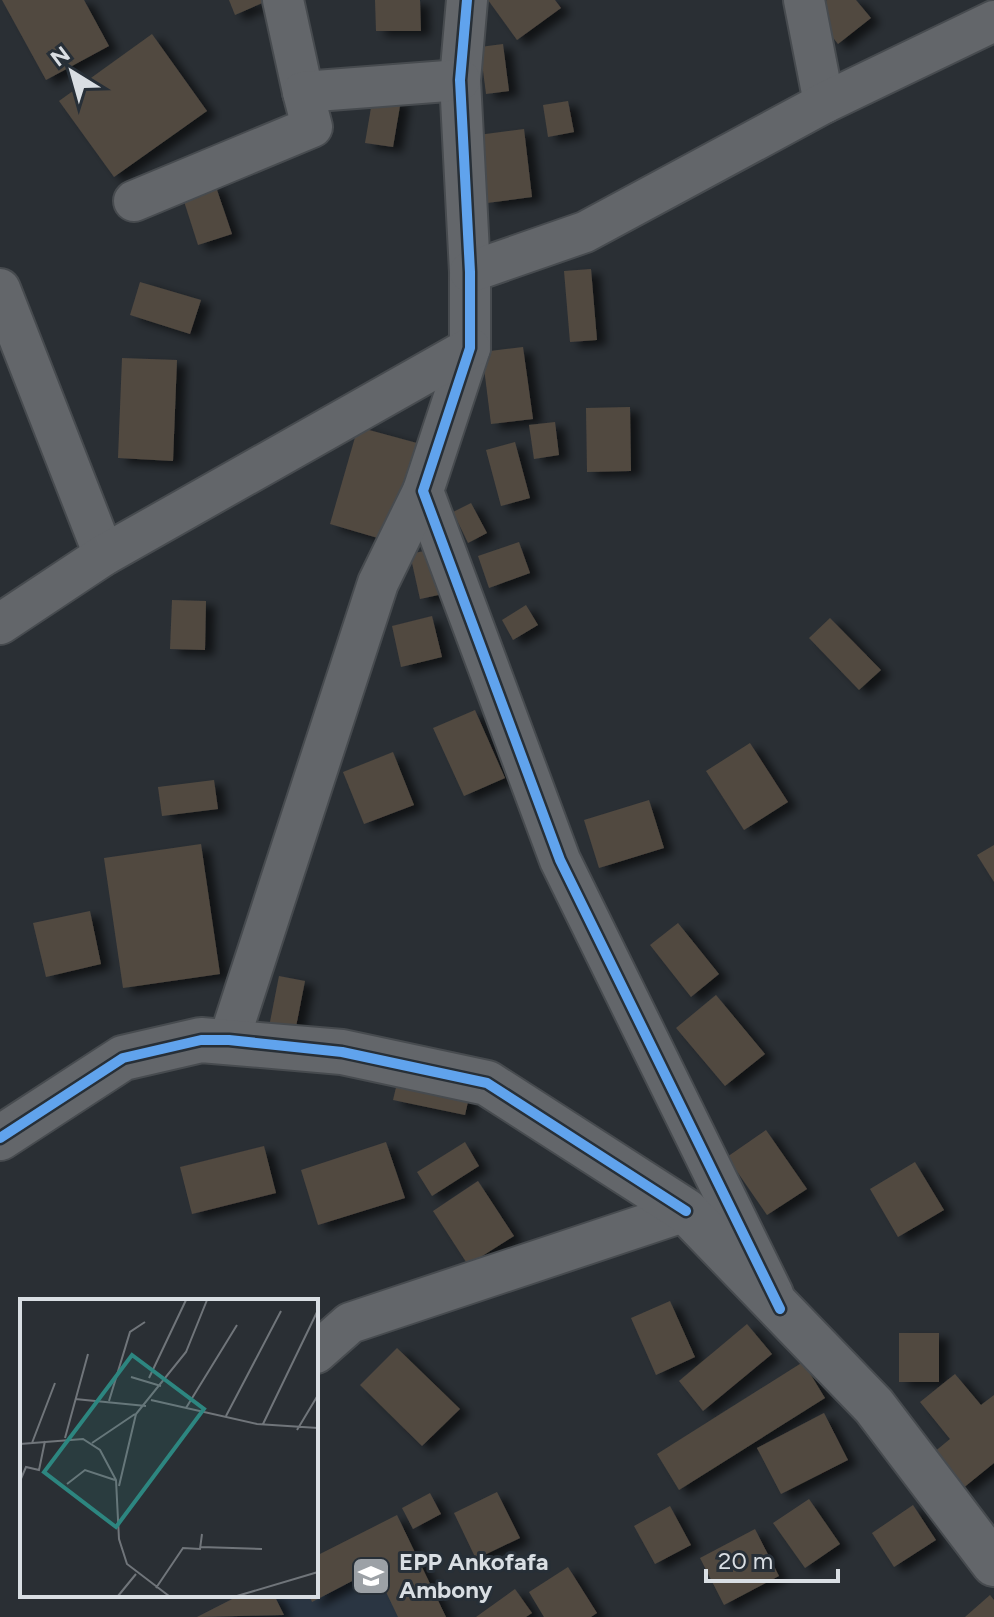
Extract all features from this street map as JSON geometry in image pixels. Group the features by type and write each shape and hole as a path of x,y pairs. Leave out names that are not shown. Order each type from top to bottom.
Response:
{"street":[{"path":"134,201 312,127 283,0"},
{"path":"229,1040 378,583 423,491 470,348 470,272 460,80 467,0"},
{"path":"804,0 824,103"},
{"path":"470,272 585,232 824,103 994,21"},
{"path":"303,92 460,80"},
{"path":"0,289 104,555"},
{"path":"0,624 104,555 470,348"},
{"path":"423,491 560,860 780,1309"},
{"path":"0,1138 123,1058 201,1040 342,1052 487,1083 686,1211 874,1406 994,1564"},
{"path":"318,1351 350,1323 686,1211"}],"shaded area":[{"name":"EPP Ankofafa Ambony","path":"397,1515 446,1617 197,1617 236,1597 318,1597 318,1593"}],"building":[{"path":"2,0 84,0 109,46 46,80"},
{"path":"229,0 269,0 235,15"},
{"path":"375,0 420,0 421,31 376,31"},
{"path":"488,0 555,0 561,8 517,40"},
{"path":"827,0 856,0 871,18 838,44 812,11"},
{"path":"152,34 207,111 114,177 59,101"},
{"path":"503,44 509,91 486,94 480,47"},
{"path":"373,96 401,100 393,147 365,143"},
{"path":"568,101 574,132 548,137 543,105"},
{"path":"524,129 532,197 487,203 478,135"},
{"path":"215,184 232,234 198,245 182,195"},
{"path":"591,269 597,340 570,342 564,271"},
{"path":"140,282 201,300 190,334 130,315"},
{"path":"523,347 533,419 491,424 482,352"},
{"path":"122,358 177,360 173,461 118,458"},
{"path":"630,407 631,471 587,472 586,408"},
{"path":"555,422 559,455 534,459 529,425"},
{"path":"358,427 417,443 388,541 330,524"},
{"path":"515,442 530,498 501,506 486,450"},
{"path":"471,503 487,533 468,543 453,512"},
{"path":"519,542 530,573 489,588 478,556"},
{"path":"433,549 443,594 420,599 410,554"},
{"path":"172,600 206,601 205,650 170,649"},
{"path":"526,605 538,625 513,640 502,620"},
{"path":"432,616 442,657 401,667 392,626"},
{"path":"830,618 881,670 859,690 809,638"},
{"path":"475,710 505,778 464,796 433,728"},
{"path":"750,743 788,802 744,830 706,771"},
{"path":"393,752 414,805 364,824 343,772"},
{"path":"214,780 218,809 162,816 158,787"},
{"path":"649,800 664,848 599,868 584,820"},
{"path":"201,844 220,974 123,988 104,858"},
{"path":"994,845 994,882 977,855"},
{"path":"90,911 101,964 46,977 33,923"},
{"path":"678,923 719,974 691,997 650,945"},
{"path":"279,976 305,981 295,1032 269,1027"},
{"path":"716,995 765,1054 725,1086 676,1028"},
{"path":"398,1079 470,1093 465,1115 393,1100"},
{"path":"766,1130 807,1189 767,1215 727,1157"},
{"path":"386,1142 405,1198 318,1225 301,1170"},
{"path":"465,1142 479,1166 432,1196 417,1172"},
{"path":"264,1146 276,1193 192,1214 180,1167"},
{"path":"915,1162 944,1210 898,1237 870,1189"},
{"path":"478,1181 514,1236 468,1265 433,1211"},
{"path":"670,1301 695,1357 656,1375 631,1318"},
{"path":"747,1324 772,1354 703,1411 679,1381"},
{"path":"899,1333 939,1333 939,1382 899,1382"},
{"path":"397,1348 460,1409 422,1446 360,1385"},
{"path":"803,1362 825,1398 679,1490 657,1454"},
{"path":"955,1374 981,1405 994,1395 994,1463 962,1489 933,1453 950,1439 920,1402"},
{"path":"824,1413 848,1460 781,1494 757,1448"},
{"path":"497,1492 520,1538 476,1559 454,1513"},
{"path":"430,1493 441,1514 413,1529 402,1508"},
{"path":"809,1499 840,1544 805,1568 773,1523"},
{"path":"913,1505 936,1540 894,1567 872,1533"},
{"path":"670,1506 691,1545 655,1564 634,1526"},
{"path":"397,1515 446,1617 398,1617 375,1569 312,1602 310,1597 318,1597 318,1555"},
{"path":"755,1529 779,1576 724,1605 700,1558"},
{"path":"568,1567 597,1613 591,1617 544,1617 529,1592"},
{"path":"515,1589 532,1613 526,1617 476,1617"},
{"path":"990,1595 994,1600 994,1617 965,1617"},
{"path":"236,1597 275,1597 284,1615 197,1617"}],"cycle path":[{"path":"467,0 460,80 470,272 470,348 423,491 560,860 780,1309"},
{"path":"0,1138 123,1058 201,1040 342,1052 487,1083 686,1211"}],"place":[{"name":"EPP Ankofafa Ambony","path":"371,1576"}]}
